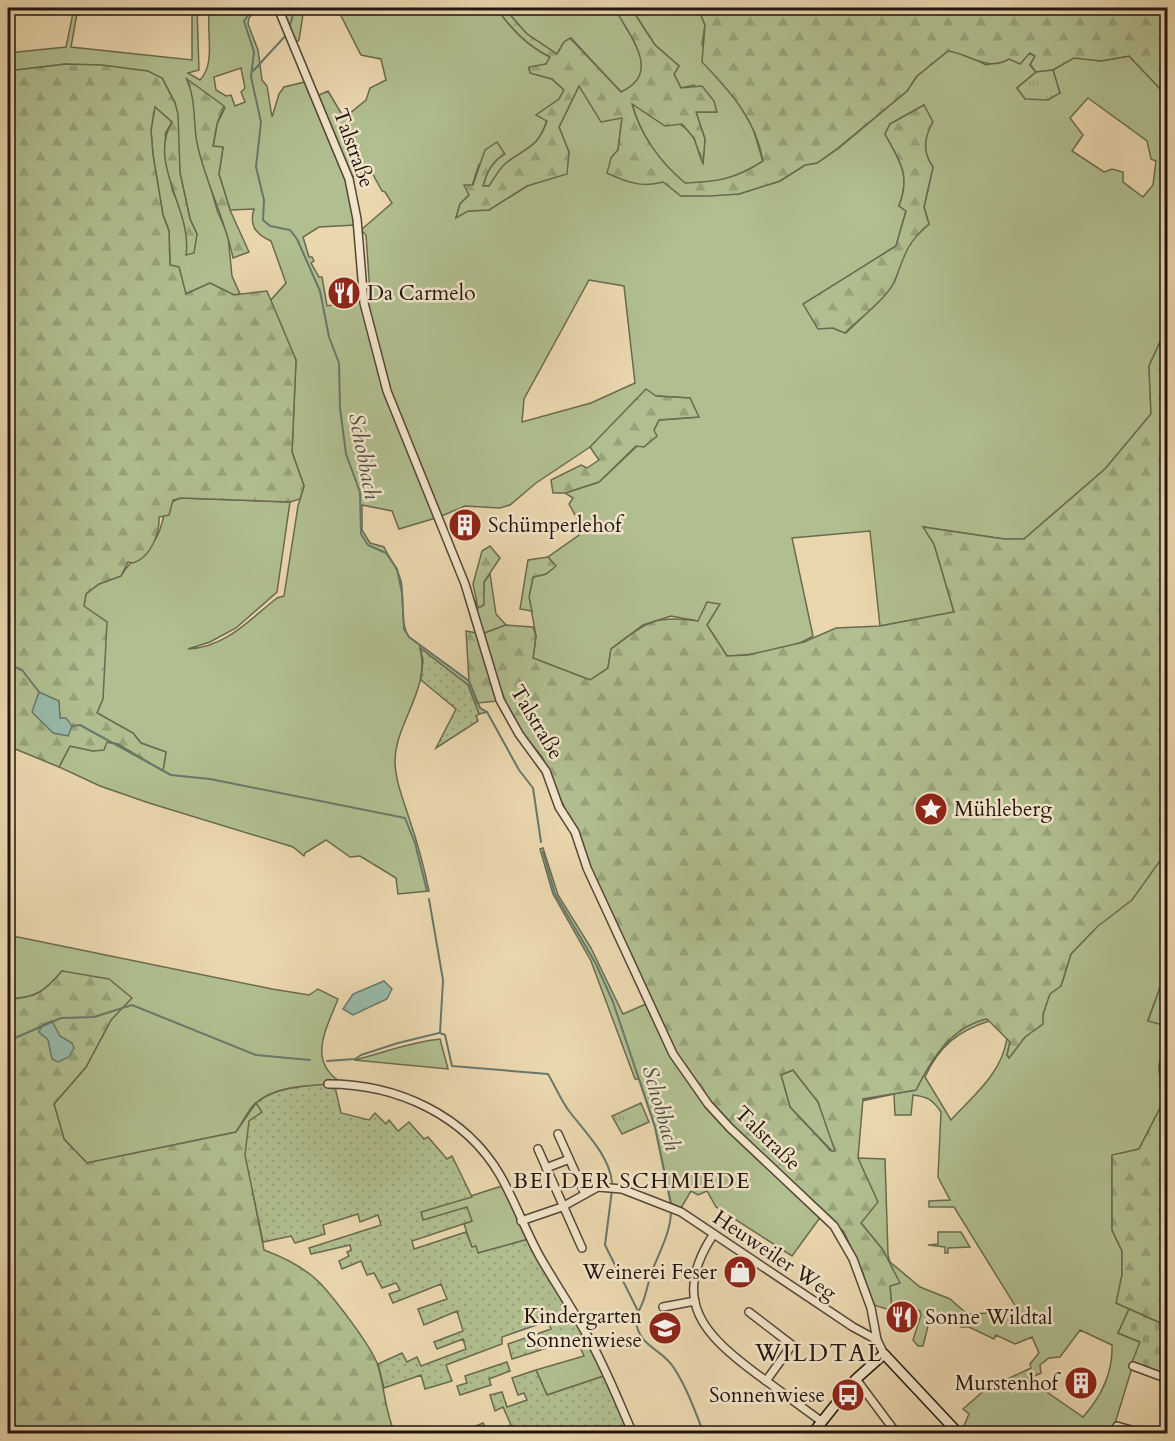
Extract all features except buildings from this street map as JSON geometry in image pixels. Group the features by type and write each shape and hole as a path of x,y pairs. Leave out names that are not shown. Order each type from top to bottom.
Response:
{"street":[{"name":"Talstraße","path":"278,8 349,179 357,219 364,303 387,391 465,585 500,700 519,734 546,771 559,807 575,832 587,868 673,1054 708,1104 730,1128 834,1226 853,1259 871,1308 877,1340 884,1354 959,1434"},
{"path":"328,1084 391,1093 444,1114 461,1127 496,1168 521,1221 588,1336 633,1434"},
{"path":"558,1134 567,1160 585,1194"},
{"path":"538,1149 582,1248"},
{"path":"546,1168 567,1160"},
{"name":"Heuweiler Weg","path":"521,1221 562,1207 598,1187 609,1187 667,1206 853,1327 877,1340"},
{"path":"713,1235 697,1265 695,1301 697,1311 713,1339 821,1421"},
{"path":"663,1307 695,1301"},
{"path":"749,1312 792,1345 766,1381"},
{"path":"812,1434 856,1379 884,1354"},
{"path":"1133,1366 1167,1378"},
{"path":"856,1379 897,1434"},
{"path":"1118,1426 1145,1434"}],"green space":[{"path":"74,8 78,8 71,47 192,60 192,8 197,8 199,70 188,73 200,80 208,64 210,8 258,8 249,18 248,24 258,50 262,80 267,86 272,117 279,94 284,87 305,82 346,179 355,225 319,227 303,237 309,257 312,257 314,261 311,263 319,277 322,277 327,306 360,300 360,302 367,302 370,293 366,235 361,230 392,203 371,171 351,177 317,96 328,91 344,118 366,100 370,88 386,80 381,59 361,55 337,8 496,8 520,36 550,57 546,64 529,68 530,73 552,79 564,90 559,99 537,115 547,120 540,136 531,146 503,165 489,186 483,186 488,171 498,158 479,164 469,195 460,204 456,217 468,211 489,210 527,186 565,173 569,152 559,127 579,86 622,118 618,150 611,158 663,181 681,196 739,194 780,181 805,165 817,163 839,148 907,91 917,76 948,51 963,53 986,65 1030,53 1035,56 1030,65 1036,72 1017,88 1060,93 1053,70 1074,57 1101,61 1129,56 1167,96 1167,342 1161,340 1149,366 1151,414 1105,469 1024,539 1004,539 924,527 934,544 954,612 880,626 870,531 792,538 813,636 783,649 727,656 707,625 671,616 643,625 611,649 608,668 590,680 533,658 536,636 529,597 533,577 546,574 555,566 548,557 579,535 580,524 569,504 573,498 565,493 599,482 654,430 659,420 698,417 690,398 656,396 621,417 590,447 536,483 510,505 500,508 465,506 439,517 399,529 392,511 362,505 362,530 370,543 384,547 400,576 404,624 409,637 469,681 480,708 487,712 479,714 468,685 420,648 421,678 400,734 395,763 429,891 398,894 396,878 360,856 350,857 326,840 305,853 304,856 293,847 149,803 100,786 59,767 70,746 93,751 106,742 118,744 163,770 166,752 141,743 133,733 97,713 103,686 102,673 84,606 86,594 99,584 121,576 129,565 147,549 159,532 166,509 174,501 181,498 290,502 277,592 236,628 210,642 188,649 214,644 247,623 277,598 284,596 298,506 304,486 292,452 296,360 270,301 286,283 271,241 257,232 253,224 254,209 230,210 219,174 223,148 213,147 217,124 225,108 187,80 194,98 198,143 217,210 228,236 232,276 240,294 234,295 210,283 185,294 179,268 170,266 169,231 163,215 151,130 155,106 172,122 165,134 172,189 185,221 188,242 197,234 190,219 180,173 175,103 162,78 66,64 8,71 8,53 66,47","holes":["241,68 245,88 241,92 245,102 235,106 231,95 226,96 216,90 214,77","1088,98 1147,141 1151,159 1156,161 1153,185 1143,197 1123,182 1123,172 1112,169 1104,172 1072,151 1083,135 1070,118","924,105 926,157 933,167 924,207 929,224 911,241 878,302 846,333 833,328 804,304 896,246 906,211 899,206 904,185 902,168 885,134 890,124","589,280 624,286 635,383 591,403 522,422 524,399"]},
{"path":"304,8 299,40 296,42 294,42 281,10"},
{"path":"496,8 504,8 527,34 557,54 564,42 570,38 621,92 633,85 639,76 640,55 617,12 607,8 631,8 655,45 679,66 674,74 681,88 702,86 714,101 717,112 696,112 705,139 703,164 694,138 682,124 665,126 632,104 640,127 652,148 685,183 726,178 744,172 763,161 760,146 748,119 732,95 702,62 705,25 698,8 1167,8 1167,96 1129,56 1101,61 1074,58 1053,70 1036,72 1030,65 1035,56 1030,53 1020,64 1009,59 993,64 948,51 917,76 907,91 817,163 805,165 780,181 739,194 681,196 663,182 634,183 607,173 611,158 618,150 622,118 601,122 579,86 559,127 569,152 567,174 527,186 489,210 468,211 456,218 460,204 469,195 464,185 473,185 485,150 497,142 505,154 493,164 488,172 483,186 489,186 503,165 540,137 547,121 536,115 559,99 564,90 552,79 530,73 529,67 546,64 550,57 520,36"},
{"path":"504,8 607,8 617,12 640,55 642,66 640,76 633,85 621,92 571,38 564,42 557,54 527,34"},
{"path":"631,8 698,8 705,25 702,44 753,128 763,162 744,172 707,182 685,183 667,167 652,148 640,126 632,103 673,120 687,130 693,137 703,163 705,139 696,112 716,112 694,85 681,88 674,74 679,66 655,45"},
{"path":"66,64 102,65 148,71 162,78 178,114 180,173 190,219 197,234 194,253 186,255 183,221 167,170 165,154 166,138 172,122 155,107 151,130 153,155 163,215 169,231 170,265 179,267 186,294 210,283 234,295 267,291 296,360 292,452 304,486 300,499 290,502 181,498 173,500 169,515 159,517 156,538 149,551 139,560 133,563 128,562 121,576 99,584 86,594 84,606 107,622 103,699 97,713 133,733 141,743 166,752 163,771 118,744 107,742 104,750 93,751 70,746 59,767 8,746 8,71"},
{"path":"1053,70 1060,93 1048,100 1025,99 1017,88 1036,72"},
{"path":"187,79 224,106 217,124 213,146 223,147 219,174 230,210 249,252 233,258 197,143 192,95"},
{"path":"924,105 933,122 926,144 927,155 933,167 924,207 929,224 912,242 893,285 874,307 845,333 833,328 818,329 803,304 896,246 906,211 899,206 904,177 899,160 885,134 890,124"},
{"path":"1161,340 1167,342 1167,851 1132,900 1098,926 1071,954 1061,986 1050,994 1043,1014 1043,1024 1025,1037 1009,1058 1007,1055 1010,1042 987,1019 963,1029 944,1046 916,1090 863,1099 858,1158 878,1202 861,1223 883,1250 900,1283 890,1286 892,1311 874,1305 862,1271 844,1232 732,1126 710,1102 675,1053 650,1003 542,757 497,701 477,703 469,681 466,631 482,634 506,625 533,627 536,636 533,658 590,680 608,668 611,649 642,627 660,620 698,621 707,602 720,604 707,625 727,656 748,655 804,642 836,628 880,626 954,612 934,544 923,527 1004,539 1024,539 1105,469 1151,414 1149,366","holes":["793,1070 818,1102 835,1151 831,1151 790,1107 781,1075"]},
{"path":"646,389 656,396 690,398 699,417 659,420 654,430 657,436 644,447 636,446 599,482 565,493 553,493 551,480 581,465 587,468 599,460 590,447"},
{"path":"490,546 500,558 484,582 484,605 478,608 473,584 482,551"},
{"path":"548,557 556,566 546,574 533,577 529,597 532,611 520,609 528,560"},
{"path":"490,574 496,614 506,625 482,634 475,631 467,603 475,601 478,608 483,605 484,582"},
{"path":"420,648 468,685 479,714 476,716 478,721 436,748 456,709 421,680 423,660"},
{"path":"543,848 558,895 591,948 623,1014 646,1004 590,867 632,957 650,1003 788,1179 824,1212 792,1256 716,1207 707,1191 698,1195 691,1191 681,1208 671,1203 655,1127 639,1079 635,1079 591,961 553,894 540,849"},
{"path":"1167,851 1167,974 1165,974 1148,1020 1167,1026 1159,1066 1162,1104 1139,1149 1112,1156 1112,1230 1122,1251 1122,1275 1117,1303 1129,1309 1118,1333 1140,1342 1112,1433 966,1433 963,1428 969,1414 963,1409 986,1389 1031,1368 1030,1364 1039,1353 1032,1337 1015,1344 996,1335 994,1339 969,1327 961,1327 951,1318 931,1314 923,1346 918,1346 913,1340 921,1315 920,1311 905,1303 900,1304 897,1313 892,1311 890,1286 899,1283 883,1250 861,1223 858,1158 885,1159 890,1262 920,1287 950,1299 967,1314 1019,1312 954,1207 929,1207 929,1201 950,1200 938,1177 941,1112 929,1099 913,1095 911,1115 895,1115 894,1094 862,1101 863,1099 916,1090 936,1055 952,1036 987,1018 989,1021 959,1035 943,1048 925,1077 951,1120 993,1073 1004,1051 1007,1038 1010,1042 1007,1055 1009,1058 1025,1037 1042,1024 1050,993 1061,986 1071,954","holes":["1080,1330 1112,1345 1105,1384 1083,1417 1028,1379 1041,1373 1040,1365 1049,1358 1060,1357"]},
{"path":"8,935 272,989 309,995 318,989 338,999 324,1035 322,1057 333,1076 345,1085 295,1087 270,1094 251,1108 236,1132 87,1163 64,1139 54,1104 86,1067 111,1020 131,998 62,971 39,993 8,999"},
{"path":"62,971 109,979 132,998 111,1020 86,1067 54,1104 64,1139 87,1163 236,1132 256,1103 263,1111 253,1193 264,1250 308,1273 320,1283 352,1323 375,1358 395,1433 8,1433 8,999 26,997 39,992"},
{"path":"1165,974 1167,974 1167,1026 1148,1021"},
{"path":"1167,1029 1167,1326 1116,1303 1122,1275 1122,1251 1112,1230 1112,1155 1139,1149 1162,1104 1159,1066"},
{"path":"440,1039 448,1069 354,1060 407,1045"},
{"path":"793,1070 818,1102 836,1151 832,1151 790,1107 781,1075"},
{"path":"328,1084 335,1087 341,1113 369,1120 375,1113 386,1124 389,1120 398,1131 409,1122 424,1139 428,1137 447,1159 452,1156 472,1197 421,1212 423,1220 467,1207 472,1221 412,1241 414,1249 466,1232 472,1247 476,1246 478,1253 529,1239 585,1336 512,1359 508,1344 551,1329 548,1321 502,1337 502,1344 446,1365 452,1381 425,1389 421,1375 384,1388 378,1364 402,1353 407,1362 417,1357 421,1366 466,1349 463,1339 437,1349 434,1342 463,1331 457,1311 424,1325 418,1309 447,1299 441,1284 393,1303 389,1294 400,1290 396,1283 382,1288 374,1273 367,1275 361,1261 342,1269 339,1261 349,1256 347,1252 351,1250 350,1245 311,1254 309,1248 381,1225 378,1215 360,1222 358,1214 323,1225 325,1234 295,1243 291,1236 263,1242 245,1155 249,1121 262,1112 256,1103 281,1090"},
{"path":"641,1103 649,1122 622,1134 612,1116"},
{"path":"505,1185 529,1239 478,1253 472,1248 464,1224 472,1221 423,1220 421,1212"},
{"path":"938,1232 961,1232 970,1247 948,1248 948,1253 945,1253 945,1247 928,1245 938,1244"},
{"path":"1129,1309 1167,1326 1167,1375 1132,1362 1140,1342 1118,1333"},
{"path":"585,1336 604,1376 547,1395 536,1370 584,1356 577,1340"},
{"path":"507,1362 510,1371 489,1379 491,1385 460,1395 457,1386 467,1383 465,1376"},
{"path":"536,1370 547,1395 604,1376 630,1433 457,1434 483,1423 488,1433 511,1425 503,1407 495,1411 490,1395 502,1392 507,1407 527,1400 524,1393 518,1395 512,1378"}],"shaded area":[{"path":"39,692 59,701 60,718 66,718 72,726 68,736 53,733 32,712"},
{"path":"384,981 392,989 387,999 353,1015 343,1009 353,994"},
{"path":"52,1021 60,1036 72,1043 74,1048 69,1057 58,1062 52,1059 48,1040 39,1032 43,1024"}],"waterway":[{"name":"Schobbach","path":"253,8 244,21 254,52 251,77 261,122 256,167 264,200 263,220 270,226 290,230 297,239 320,291 329,337 339,363 340,408 346,454 360,492 361,534 368,545 386,553 397,569 402,593 404,629 409,637 469,681 480,708 487,712 519,770 533,788 541,842"},
{"path":"289,28 295,8"},
{"path":"253,71 288,33"},
{"path":"8,664 22,670 39,692"},
{"path":"72,726 80,725 171,775 210,779 405,818 415,843 427,891"},
{"name":"Schobbach","path":"543,852 555,894 596,964 613,1002 655,1127 671,1205"},
{"path":"429,899 443,980 440,1033 445,1035 452,1066 548,1074 566,1107 601,1153 612,1182"},
{"path":"8,1041 61,1018 94,1017 132,1005 256,1055 310,1060"},
{"path":"327,1061 355,1059 398,1043 439,1033"},
{"path":"612,1190 605,1245 638,1311"},
{"name":"Schobbach","path":"671,1211 667,1235 635,1318 641,1336 669,1361 679,1376 704,1434"}],"place":[{"name":"Da Carmelo","path":"344,293"},
{"name":"Schümperlehof","path":"465,525"},
{"name":"Mühleberg","path":"931,809"},
{"name":"Weinerei Feser","path":"740,1272"},
{"name":"Sonne Wildtal","path":"902,1317"},
{"name":"Kindergarten Sonnenwiese","path":"665,1328"},
{"name":"Murstenhof","path":"1081,1383"},
{"name":"Sonnenwiese","path":"848,1395"}],"district":[{"name":"BEI DER SCHMIEDE","path":"632,1180"},
{"name":"WILDTAL","path":"819,1353"}]}
